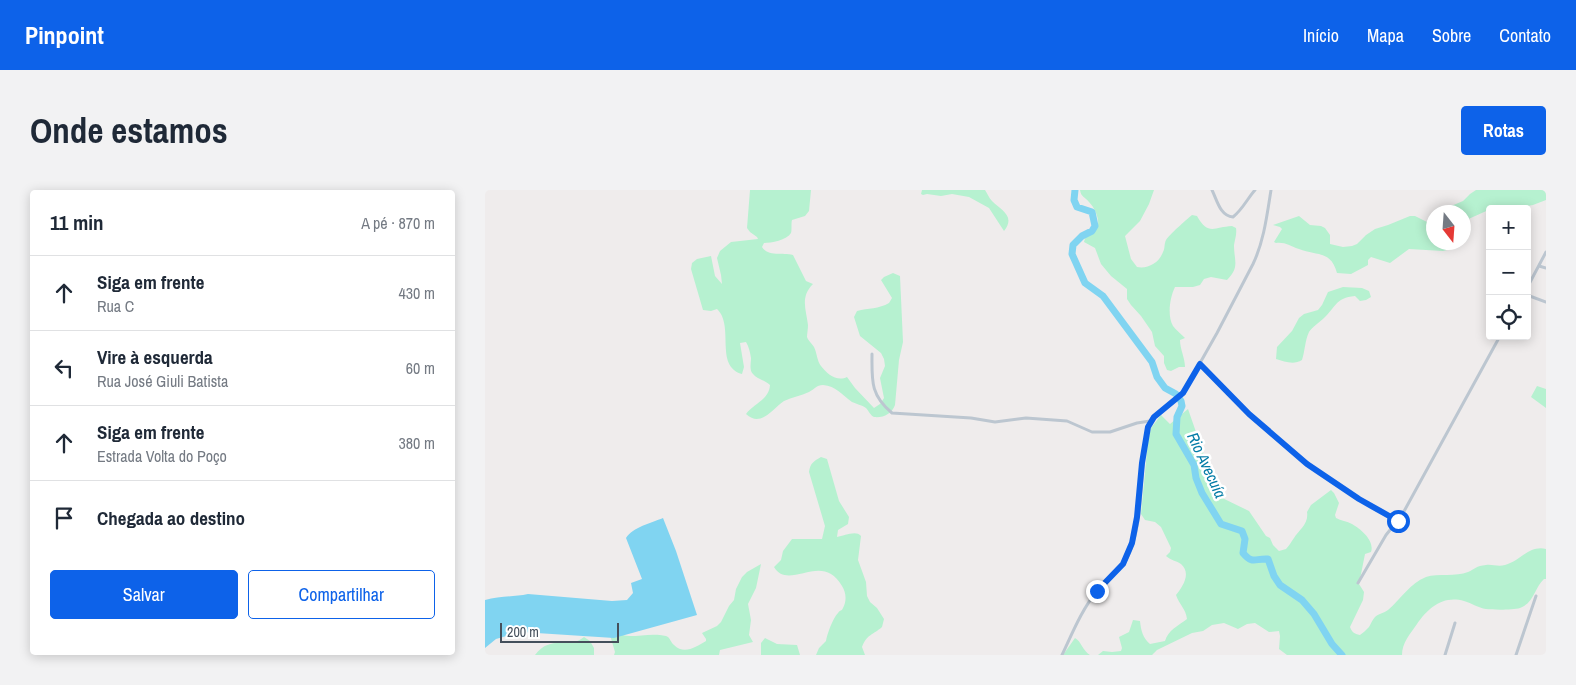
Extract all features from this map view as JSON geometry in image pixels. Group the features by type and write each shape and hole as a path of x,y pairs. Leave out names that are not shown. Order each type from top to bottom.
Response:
{"street":[{"path":"1212,190 1223,213 1233,217 1240,212 1255,190"},
{"path":"1062,655 1089,603 1097,591 1123,564 1129,552 1136,526 1146,433 1151,421 1183,393 1258,254 1271,190"},
{"path":"1531,281 1546,252"},
{"path":"1539,266 1546,268"},
{"path":"1531,296 1546,302"},
{"path":"1358,583 1387,535 1398,521 1498,340"},
{"path":"872,354 873,382 876,396 892,413 971,418 995,422 1026,418 1067,422 1092,432 1110,432 1137,423 1151,421"},
{"path":"1200,364 1249,414 1307,464 1359,499 1398,521"},
{"path":"1516,655 1536,596"},
{"path":"1445,655 1455,623"}],"green space":[{"path":"750,190 811,190 809,211 805,216 792,220 791,233 779,241 764,243 762,247 768,252 793,255 806,281 813,284 805,298 808,325 807,337 814,347 820,364 826,372 836,378 847,377 874,408 884,398 880,378 885,366 884,359 881,353 860,336 854,317 857,311 889,303 892,298 881,280 893,273 900,276 903,342 899,360 895,405 887,415 874,417 864,407 852,402 835,389 823,385 784,401 761,418 751,418 746,414 764,398 770,385 752,372 749,348 746,342 740,343 744,367 742,374 734,370 729,363 725,325 722,316 717,309 711,311 703,310 691,269 692,263 697,259 711,256 715,276 722,284 717,258 720,251 731,242 758,239 747,228"},
{"path":"922,190 985,190 991,200 1008,217 1007,226 1004,231 989,208 969,197 952,194 941,196 923,195 921,194"},
{"path":"1080,190 1154,190 1140,221 1125,236 1131,259 1137,267 1145,267 1156,262 1161,256 1168,238 1192,215 1197,216 1208,228 1216,229 1232,226 1236,228 1234,245 1235,267 1227,280 1211,277 1204,279 1200,285 1175,287 1173,291 1170,317 1173,326 1185,338 1180,340 1185,367 1179,367 1171,371 1167,370 1164,356 1155,346 1152,332 1127,299 1127,289 1111,276 1101,264 1095,248 1084,242 1086,237 1096,229 1098,221 1094,209 1082,196"},
{"path":"1476,190 1546,190 1546,200 1531,205 1486,205 1486,211 1471,218 1471,205 1454,205 1463,201"},
{"path":"1299,216 1310,225 1325,228 1330,235 1330,244 1343,247 1357,244 1375,229 1410,216 1415,216 1426,222 1426,250 1409,249 1390,263 1371,257 1368,260 1368,265 1351,274 1337,273 1327,257 1274,242 1282,229 1273,225"},
{"path":"1343,287 1362,288 1369,291 1371,297 1360,301 1355,296 1348,297 1336,304 1309,332 1302,360 1299,362 1293,363 1276,359 1277,347 1292,331 1299,318 1304,314 1318,310 1328,292"},
{"path":"1537,386 1546,389 1546,408 1531,397"},
{"path":"1188,409 1203,452 1212,493 1249,511 1279,551 1286,549 1303,526 1307,520 1307,512 1311,505 1331,490 1334,493 1339,503 1335,515 1336,518 1359,529 1369,540 1372,548 1371,552 1365,554 1359,584 1364,592 1363,600 1350,627 1355,633 1360,635 1369,627 1375,617 1388,610 1410,587 1426,577 1468,572 1483,565 1505,565 1530,551 1540,548 1546,549 1546,579 1541,582 1525,606 1520,608 1486,609 1456,600 1443,601 1437,604 1421,618 1409,635 1403,646 1402,655 1287,655 1279,649 1279,631 1269,632 1255,623 1247,624 1238,629 1224,623 1212,625 1203,631 1192,633 1157,650 1152,655 1098,655 1103,651 1121,651 1119,637 1129,632 1133,620 1140,621 1143,634 1150,644 1165,641 1171,631 1187,619 1176,595 1185,580 1186,572 1181,564 1166,556 1171,548 1161,527 1155,522 1145,520 1141,514 1151,428 1161,415 1170,424"},
{"path":"821,457 827,459 839,501 849,517 848,524 838,530 837,537 853,533 861,536 858,560 866,582 867,596 884,619 882,627 868,637 864,643 862,647 865,655 816,655 819,648 826,641 832,622 845,602 846,597 843,588 834,576 825,571 797,575 780,574 774,567 781,560 783,551 792,539 822,539 825,526 809,472 810,466"},
{"path":"761,564 756,588 748,604 751,620 749,635 753,642 720,650 719,655 614,655 615,652 610,635 613,634 630,636 661,635 669,638 678,648 686,650 698,646 706,641 702,633 721,622 734,600 736,589 742,577"},
{"path":"584,637 590,641 594,648 594,655 535,655 541,648 547,645 553,643 572,643"},
{"path":"765,638 777,644 797,645 800,655 761,655 761,643"},
{"path":"1075,638 1079,641 1090,655 1063,655"}],"water":[{"path":"663,518 697,615 614,638 521,632 496,639 485,648 485,600 528,594 612,601 627,600 633,593 631,583 642,579 626,538 638,528"}],"waterway":[{"name":"Rio Avecuía","path":"1075,190 1074,200 1077,207 1092,212 1095,226 1092,231 1082,236 1073,245 1072,254 1085,283 1103,296 1152,362 1157,377 1165,388 1176,394 1181,401 1182,406 1177,417 1176,434 1194,465 1196,478 1202,493 1221,524 1242,531 1245,539 1243,553 1246,557 1252,560 1268,559 1274,576 1280,585 1302,600 1314,614 1332,644 1342,655"}],"route":[{"path":"1097,591 1123,564 1132,543 1148,427 1154,417 1183,393 1200,364 1249,414 1307,464 1359,499 1398,521"}]}
